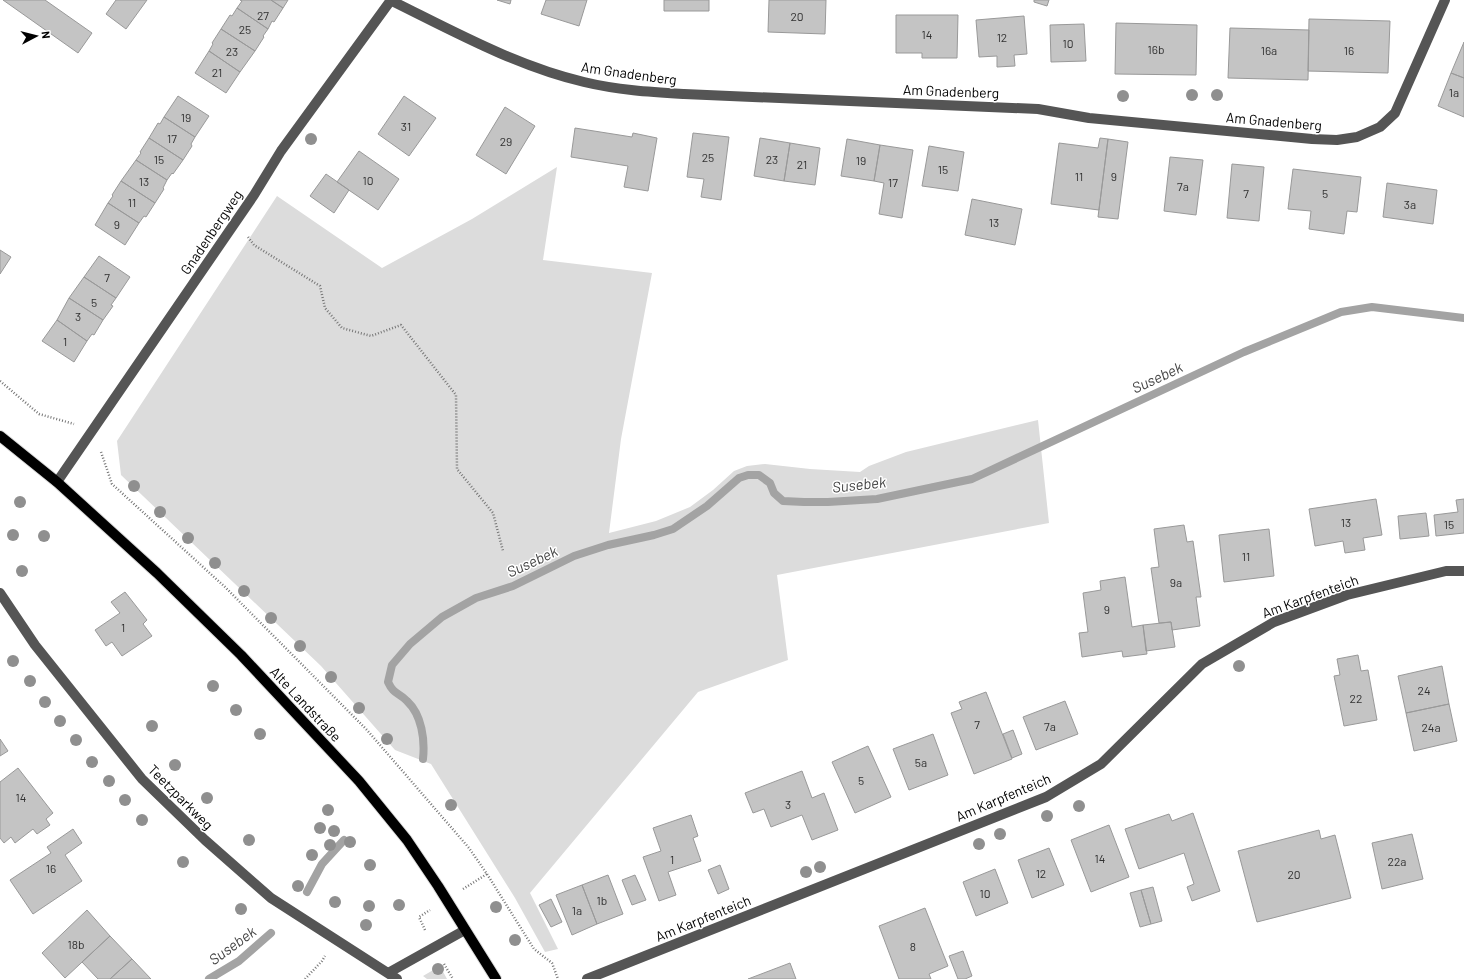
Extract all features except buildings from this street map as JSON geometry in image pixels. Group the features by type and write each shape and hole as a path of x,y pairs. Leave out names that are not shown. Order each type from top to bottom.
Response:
{"main road":[{"name":"Alte Landstraße","path":"0,436 57,482 157,573 241,655 359,781 407,840 496,979"}],"street":[{"name":"Am Gnadenberg","path":"390,0 488,48 544,71 585,83 634,91 1038,109 1089,118 1312,139 1337,140 1357,137 1380,127 1395,113 1445,0"},
{"name":"Gnadenbergweg","path":"57,482 236,220 281,151 390,0"},
{"name":"Am Karpfenteich","path":"587,979 1046,797 1101,764 1202,664 1274,622 1347,595 1446,572 1464,571"},
{"name":"Teetzparkweg","path":"0,593 35,645 142,779 205,840 271,898 393,976 465,930"}],"path":[{"path":"236,220 254,245 320,286 325,308 342,328 371,336 401,325 456,395 457,469 493,513 502,551"},
{"path":"0,381 39,414 76,425"},
{"path":"100,450 112,484 225,587 367,730 468,848 487,874 534,949 552,963 558,979"},
{"path":"471,884 487,874"},
{"path":"424,914 419,917 425,932"},
{"path":"305,979 322,961 335,940"},
{"path":"442,961 453,979"}],"shaded area":[{"path":"557,167 543,260 652,273 621,439 609,533 656,521 690,507 713,490 734,471 747,466 765,464 810,469 860,472 869,466 906,452 1038,420 1049,523 777,575 788,660 698,692 530,893 558,949 545,952 515,898 431,764 395,750 321,666 121,475 117,441 277,196 382,268 472,219"},
{"path":"440,966 447,979 427,979 423,976"}],"waterway":[{"name":"Susebek","path":"423,759 423,736 416,713 407,701 392,689 388,682 392,665 410,644 442,617 476,598 513,586 574,556 608,545 654,535 673,529 707,506 739,478 748,475 759,475 770,483 774,493 783,501 804,502 877,499 972,479 1244,352 1341,312 1372,307 1464,318"},
{"name":"Susebek","path":"307,892 322,864 344,840"},
{"name":"Susebek","path":"209,979 239,961 271,933"}]}
